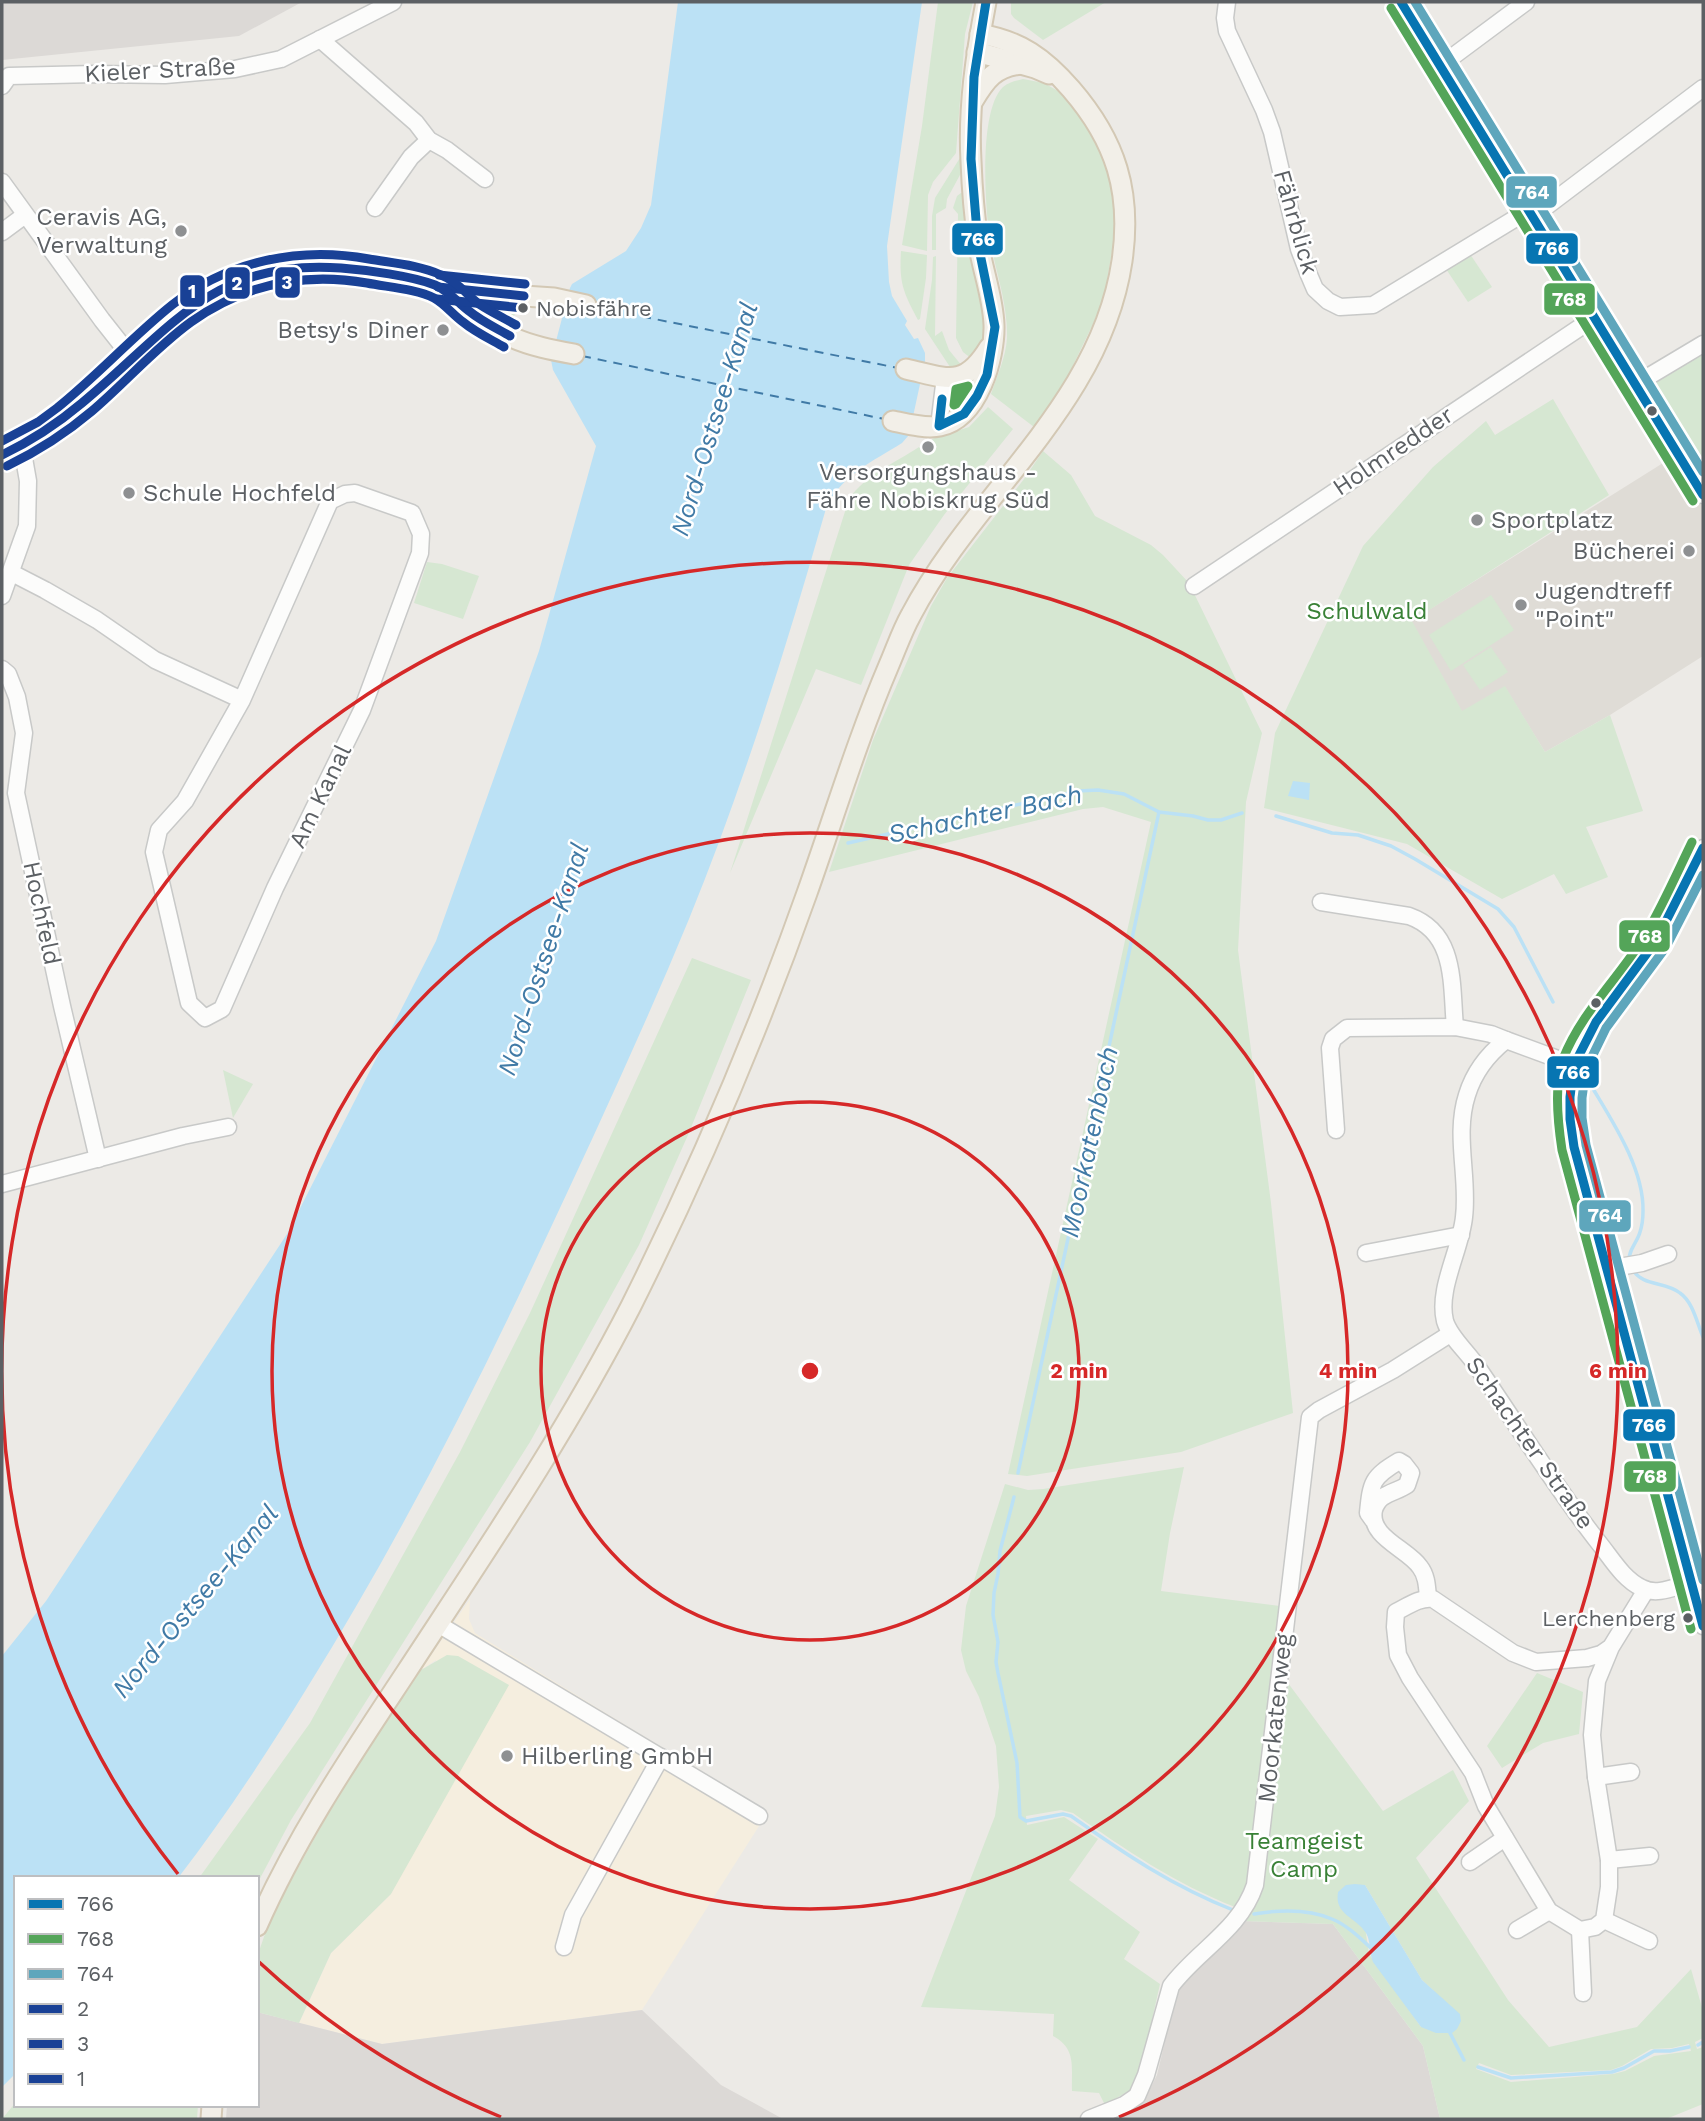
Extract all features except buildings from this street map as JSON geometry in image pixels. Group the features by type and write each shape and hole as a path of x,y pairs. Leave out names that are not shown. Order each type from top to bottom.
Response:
{"main road":[{"path":"902,423 939,426 964,414 977,396 987,374 995,327 978,244 971,159 972,102 978,43 986,2"},
{"path":"259,1922 302,1835 514,1506 596,1370 673,1221 733,1087 782,964 854,753 909,619 933,576 959,538 1051,424 1100,338 1114,300 1125,237 1125,211 1118,168 1102,131 1089,110 1040,57 1003,38 978,43"},
{"path":"978,43 1063,80"},
{"path":"972,102 994,73 1006,66 1022,64"},
{"path":"2,456 54,427 165,327 206,298 234,282 278,269 312,265 333,266 380,273 440,287 561,299 586,305"},
{"path":"440,287 473,314 510,336 543,348 574,354"},
{"path":"915,371 956,378 970,373 979,365 992,344"}],"street":[{"name":"Kieler Straße","path":"2,86 9,76 165,75 235,68 281,59 393,2"},
{"name":"Fährblick","path":"1227,2 1227,31 1265,110 1299,249 1315,289 1328,301 1340,307 1373,305 1529,210 1547,206 1703,88"},
{"path":"1401,2 1703,495"},
{"path":"1440,66 1526,2"},
{"path":"320,40 416,123 429,140 485,179"},
{"path":"374,208 411,157 429,140"},
{"path":"2,182 132,358"},
{"path":"2,232 25,215"},
{"name":"Holmredder","path":"1194,586 1594,318"},
{"path":"1636,384 1703,344"},
{"path":"939,426 945,377"},
{"path":"2,596 27,526 28,481 22,447"},
{"name":"Am Kanal","path":"355,493 412,513 421,534 420,553 362,710 275,888 222,1009 205,1018 189,1003 154,852 159,830 185,801 242,700 330,501 355,493"},
{"path":"12,573 97,620 155,660 242,700"},
{"name":"Hochfeld","path":"2,669 8,674 17,696 24,733 16,793 98,1158"},
{"path":"1703,848 1656,941 1596,1022 1574,1065 1570,1119 1574,1147 1622,1267 1697,1581 1703,1626"},
{"path":"1321,902 1409,916 1429,927 1438,936 1449,963 1455,1027"},
{"path":"1336,1130 1330,1048 1333,1038 1346,1028 1455,1027 1491,1034 1574,1065"},
{"name":"Schachter Straße","path":"1506,1040 1482,1063 1466,1098 1462,1118 1464,1217 1444,1302 1445,1318 1450,1334 1468,1352 1572,1508 1629,1581 1646,1591"},
{"path":"2,1184 183,1136 228,1127"},
{"path":"1366,1253 1461,1235"},
{"path":"1622,1267 1668,1254"},
{"name":"Moorkatenweg","path":"1089,2119 1124,2105 1137,2096 1146,2075 1171,1986 1243,1912 1255,1885 1310,1417 1450,1334"},
{"path":"1373,1520 1379,1531 1420,1565 1427,1581 1428,1598"},
{"path":"1611,1647 1601,1654 1587,1658 1536,1662 1513,1653 1433,1599 1415,1602 1396,1612 1398,1655 1410,1678 1473,1773 1486,1805 1549,1911 1580,1930 1595,1927 1604,1920 1609,1887 1609,1860 1592,1735 1597,1681 1611,1647 1646,1591 1670,1590 1697,1581"},
{"path":"438,1624 759,1816"},
{"path":"564,1947 573,1915 661,1757"},
{"path":"1596,1777 1631,1772"},
{"path":"1470,1863 1505,1838"},
{"path":"1609,1860 1650,1856"},
{"path":"1517,1930 1549,1911"},
{"path":"1604,1920 1649,1941"},
{"path":"1580,1930 1583,1993"}],"shaded area":[{"path":"2,2 302,2 239,36 2,60"},
{"path":"1671,458 1703,507 1703,656 1610,715 1545,752 1505,687 1462,712 1411,621"},
{"path":"470,1599 469,1619 475,1633 768,1812 642,2010 382,2044 299,2023 331,1953 391,1894 436,1660 421,1670"},
{"path":"1242,1921 1333,1924 1423,2046 1440,2119 1104,2119 1140,2101 1151,2087 1157,2075 1178,1987"},
{"path":"642,2010 721,2085 783,2119 226,2119 227,2107 259,2107 259,2013 382,2044"}],"green space":[{"path":"938,2 973,2 965,34 956,153 933,182 928,195 927,251 902,245 922,126"},
{"path":"1011,2 1106,2 1043,40 1014,18 1011,14"},
{"path":"1023,79 1044,83 1065,95 1102,146 1115,198 1116,229 1104,297 1093,324 1067,378 1034,427 991,394 1003,359 1007,325 987,218 987,135 995,99 1005,85"},
{"path":"963,153 961,173 947,199 946,208 936,214 936,250 932,250 935,198"},
{"path":"964,193 968,246 984,320 983,340 972,359 963,352 956,338 958,214 953,208 957,196"},
{"path":"901,251 927,255 926,278 918,320 903,287"},
{"path":"1470,254 1492,287 1468,302 1446,269"},
{"path":"936,256 935,336 942,331 949,350 962,366 952,370 925,329 933,257"},
{"path":"466,296 515,302 517,312 510,320 499,319"},
{"path":"1703,351 1703,467 1651,380"},
{"name":"Schulwald","path":"1553,399 1609,495 1412,621 1462,711 1505,686 1545,752 1610,715 1643,811 1586,827 1608,877 1566,894 1554,874 1502,899 1407,844 1264,808 1275,733 1363,546 1433,467 1486,421 1495,435"},
{"path":"988,407 1013,429 944,515 909,565 861,685 816,669 730,873 849,499 863,483 881,470 919,447 925,454 937,447 932,439 969,427"},
{"path":"1043,451 1071,475 1095,516 1151,545 1189,583 1262,733 1246,802 1238,950 1271,1203 1293,1413 1181,1452 1027,1476 1008,1474 1151,822 1103,807 1083,809 829,872 873,740 931,606 947,578"},
{"path":"427,562 479,576 463,619 414,603"},
{"path":"1491,595 1514,630 1451,671 1429,635"},
{"path":"1491,647 1508,672 1480,690 1463,665"},
{"path":"692,958 751,980 688,1135 639,1245 530,1442 291,1820 259,1880 259,1876 200,1876 310,1723 460,1452 530,1313"},
{"path":"223,1070 253,1084 233,1118"},
{"path":"1184,1467 1161,1591 1280,1606 1248,1883 1235,1907 1213,1898 1131,1853 1073,1813 1061,1810 1026,1816 1027,1825 1064,1817 1098,1839 1069,1880 1140,1932 1124,1959 1160,1984 1139,2078 1132,2089 1105,2105 1099,2093 1072,2091 1071,2059 1066,2047 1053,2036 1054,2014 921,2007 995,1816 999,1787 996,1746 979,1697 966,1671 961,1650 966,1606 1005,1484 1028,1490 1043,1489"},
{"path":"447,1655 458,1656 509,1685 391,1894 331,1953 299,2023 259,2013 259,1951 266,1931 349,1777 421,1670"},
{"path":"1537,1673 1583,1692 1579,1734 1543,1743 1502,1768 1487,1746"},
{"name":"Teamgeist Camp","path":"1288,1683 1383,1811 1453,1770 1469,1801 1416,1858 1508,2000 1549,2047 1637,2027 1691,1969 1703,2011 1703,2038 1695,2042 1697,2049 1703,2047 1703,2104 1666,2119 1440,2119 1423,2046 1333,1924 1242,1921 1260,1892","holes":["1365,1885 1422,1980 1434,1991 1421,2027 1369,1954","1689,2044 1691,2051 1654,2056 1613,2074 1511,2082 1476,2069 1479,2063 1511,2075 1611,2070 1651,2049"]},
{"path":"14,2104 14,2107 198,2107 197,2119 2,2119"}],"water":[{"name":"Nord-Ostsee-Kanal","path":"678,2 922,2 887,246 892,296 907,321 905,325 914,339 918,338 925,353 909,435 902,443 851,476 827,505 746,766 709,868 653,1004 538,1255 458,1420 370,1582 277,1737 179,1876 14,1876 14,2075 2,2087 2,1656 46,1601 287,1234 436,941 539,651 596,446 553,370 551,360 570,288 572,284 626,251 641,228 651,205"},
{"path":"1293,781 1310,783 1309,800 1288,796"},
{"path":"1346,1885 1365,1885 1422,1980 1460,2014 1461,2021 1452,2033 1436,2033 1421,2027 1373,1962 1366,1933 1339,1906 1338,1892"}],"waterway":[{"name":"Schachter Bach","path":"848,843 1078,791 1098,790 1124,794 1159,812 1208,820 1221,820 1242,813"},
{"name":"Moorkatenbach","path":"1018,1473 1159,812"},
{"name":"Schachter Bach","path":"1276,816 1332,833 1358,835 1391,846 1498,909 1514,927 1553,1002"},
{"name":"Schachter Bach","path":"1589,1082 1632,1160 1642,1194 1642,1225 1629,1262"},
{"name":"Schachter Bach","path":"1632,1269 1642,1279 1674,1289 1684,1297 1703,1337"},
{"name":"Moorkatenbach","path":"1014,1497 1000,1551 993,1615 998,1642 996,1662 1017,1763 1020,1817 1026,1821 1063,1814 1071,1816 1149,1868 1233,1910"},
{"name":"Moorkatenbach","path":"1254,1914 1293,1911 1313,1913 1343,1925 1372,1949"},
{"name":"Moorkatenbach","path":"1449,2031 1464,2060"},
{"name":"Moorkatenbach","path":"1698,2045 1703,2042"},
{"name":"Moorkatenbach","path":"1478,2067 1511,2078 1612,2072 1654,2051 1689,2047"}],"ferry route":[{"path":"595,307 898,368"},
{"path":"582,356 884,419"}],"transit line":[{"name":"766","path":"942,399 939,426 964,414 977,396 987,375 995,327 978,244 971,159 974,77 986,2"},
{"name":"766","path":"1401,2 1703,495"},
{"name":"764","path":"1415,2 1703,472"},
{"name":"768","path":"1391,8 1693,501"},
{"name":"1","path":"2,441 38,422 57,408 172,305 217,277 265,261 291,256 343,255 424,269 452,281 479,304 516,325"},
{"name":"2","path":"2,455 73,411 168,326 196,305 226,287 259,275 297,268 341,268 414,279 440,288 478,318 510,336"},
{"name":"1","path":"439,275 525,284"},
{"name":"3","path":"7,466 51,441 82,419 191,322 231,299 274,284 320,279 343,280 419,292 438,300 468,326 504,347"},
{"name":"2","path":"438,287 524,296"},
{"name":"3","path":"437,299 523,308"},
{"name":"768","path":"968,386 956,404 954,405 956,389 968,386"},
{"name":"768","path":"1691,1629 1562,1150 1558,1080 1563,1059 1580,1025 1646,934 1692,842"},
{"name":"766","path":"1703,848 1656,941 1596,1022 1574,1065 1570,1097 1574,1147 1703,1626"},
{"name":"764","path":"1703,875 1666,947 1606,1028 1586,1069 1582,1098 1586,1145 1703,1580"}],"place":[{"name":"Ceravis AG, Verwaltung","path":"181,231"},
{"name":"Nobisfähre","path":"523,308"},
{"name":"Betsy's Diner","path":"443,330"},
{"name":"Versorgungshaus - Fähre Nobiskrug Süd","path":"928,447"},
{"name":"Schule Hochfeld","path":"129,493"},
{"name":"Sportplatz","path":"1477,520"},
{"name":"Bücherei","path":"1689,551"},
{"name":"Jugendtreff \"Point\"","path":"1521,605"},
{"name":"Lerchenberg","path":"1688,1618"},
{"name":"Hilberling GmbH","path":"507,1756"}]}
